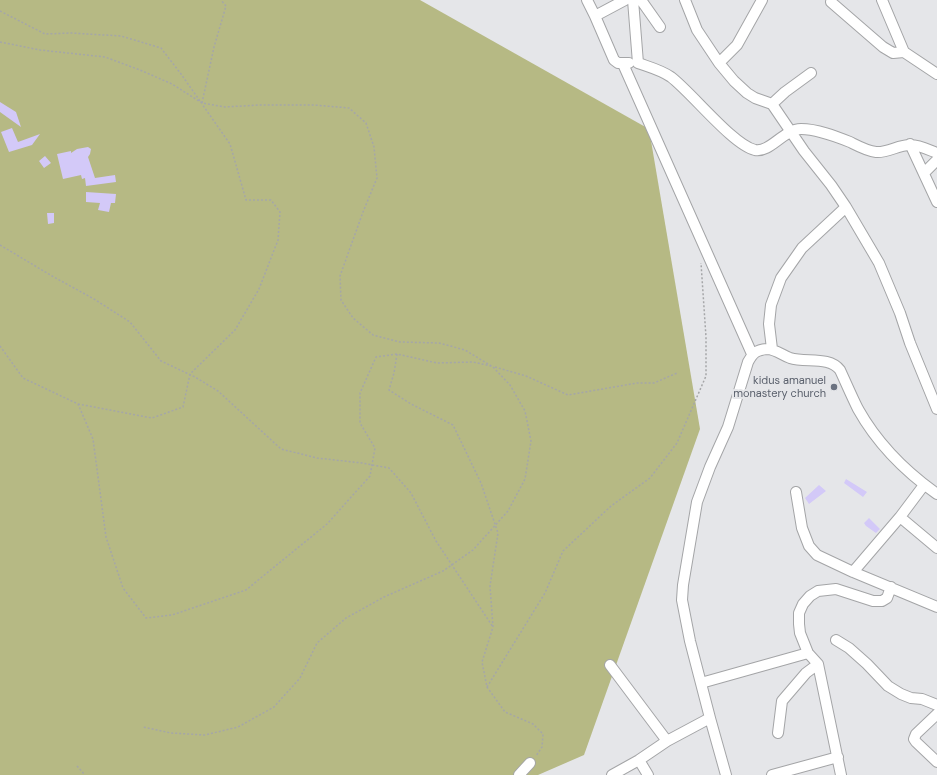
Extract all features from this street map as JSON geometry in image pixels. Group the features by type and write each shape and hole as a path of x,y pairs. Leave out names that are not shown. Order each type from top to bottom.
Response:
{"street":[{"path":"587,0 614,60 618,64 638,62 658,70 670,77 746,146 756,150 766,148 791,130 800,129 819,132 842,139 875,152 882,152 910,144 937,152"},
{"path":"595,16 625,0"},
{"path":"633,0 638,62"},
{"path":"640,0 650,0"},
{"path":"640,0 660,27"},
{"path":"684,0 697,30 719,63 734,81 747,93 755,98 772,104 791,130 804,152 831,185 846,207 879,263 900,313 910,343 933,388 937,409"},
{"path":"719,63 737,45 762,0"},
{"path":"882,0 904,52 937,74"},
{"path":"831,2 882,47 893,53 904,52"},
{"path":"623,64 763,351 790,358 825,362 837,366 858,410 882,444 924,485 937,494"},
{"path":"772,104 811,72"},
{"path":"910,144 937,202"},
{"path":"924,173 937,160"},
{"path":"726,775 690,641 682,600 684,578 697,502 710,467 763,351 769,324 771,305 781,278 802,248 846,207"},
{"path":"853,572 900,517 924,485"},
{"path":"796,492 802,528 809,546 817,554 853,572 937,607"},
{"path":"900,517 937,548"},
{"path":"841,775 818,664 808,653 800,633 799,613 803,604 810,596 818,591 836,589 873,601 882,601 887,598 891,587"},
{"path":"836,640 849,648 888,686 901,694 912,698 922,699 937,705"},
{"path":"701,682 808,653"},
{"path":"778,733 782,701 806,673 818,664"},
{"path":"610,665 667,741"},
{"path":"937,714 916,734 914,738 916,742 937,762"},
{"path":"612,775 639,760 667,741 710,718"},
{"path":"772,775 838,757"},
{"path":"639,760 648,775"},
{"path":"519,775 530,763"}],"path":[{"path":"202,103 214,47 226,6 221,0"},
{"path":"0,11 45,34 71,33 121,36 161,48 230,144 246,200 271,200 280,212 278,240 259,289 235,330 190,374 183,407 152,418 78,404 23,378 0,346"},
{"path":"0,42 40,50 105,58 140,70 172,84 202,103 225,107 259,105 314,105 349,108 366,123 374,147 377,178 362,212 340,276 341,300 353,318 373,335 400,342 440,343 465,350 493,367 510,385 525,411 531,441 525,479 508,511 473,550 443,571 384,597 346,618 317,643 300,678 274,707 238,727 204,735 171,734 143,727"},
{"path":"0,245 94,299 130,322 161,361 190,374 218,391 281,449 317,458 389,468 410,493 436,541 493,627"},
{"path":"487,687 545,593 563,551 610,506 650,478 677,444 706,376 706,337 701,259"},
{"path":"397,354 389,390 410,404 453,425 481,483 498,533 490,586 493,627 482,662 487,687 506,712 533,724 543,734 542,748 530,763"},
{"path":"78,404 93,439 106,537 123,588 146,618 172,615 246,590 327,524 370,476 375,448 360,423 360,393 376,357 397,354 437,363 473,362 526,376 568,395 637,383 654,383 677,372"},
{"path":"77,766 85,775"}],"green space":[{"path":"0,0 420,0 649,129 700,429 584,755 538,775 0,775"}],"building":[{"path":"0,102 16,112 21,127 0,112"},
{"path":"12,128 18,142 40,134 32,145 9,152 1,132"},
{"path":"88,147 91,149 88,157 95,178 115,175 116,182 86,186 85,178 82,179 81,175 63,179 57,154 71,151 71,153 77,149"},
{"path":"45,156 51,163 44,168 39,161"},
{"path":"86,192 116,194 115,203 111,203 109,212 98,210 100,203 86,202"},
{"path":"47,213 54,213 54,223 48,224"},
{"path":"846,479 867,492 863,497 844,483"},
{"path":"819,485 826,491 809,504 805,498"},
{"path":"869,518 880,529 876,533 864,523"}],"place":[{"name":"kidus amanuel monastery church","path":"834,387"}]}
